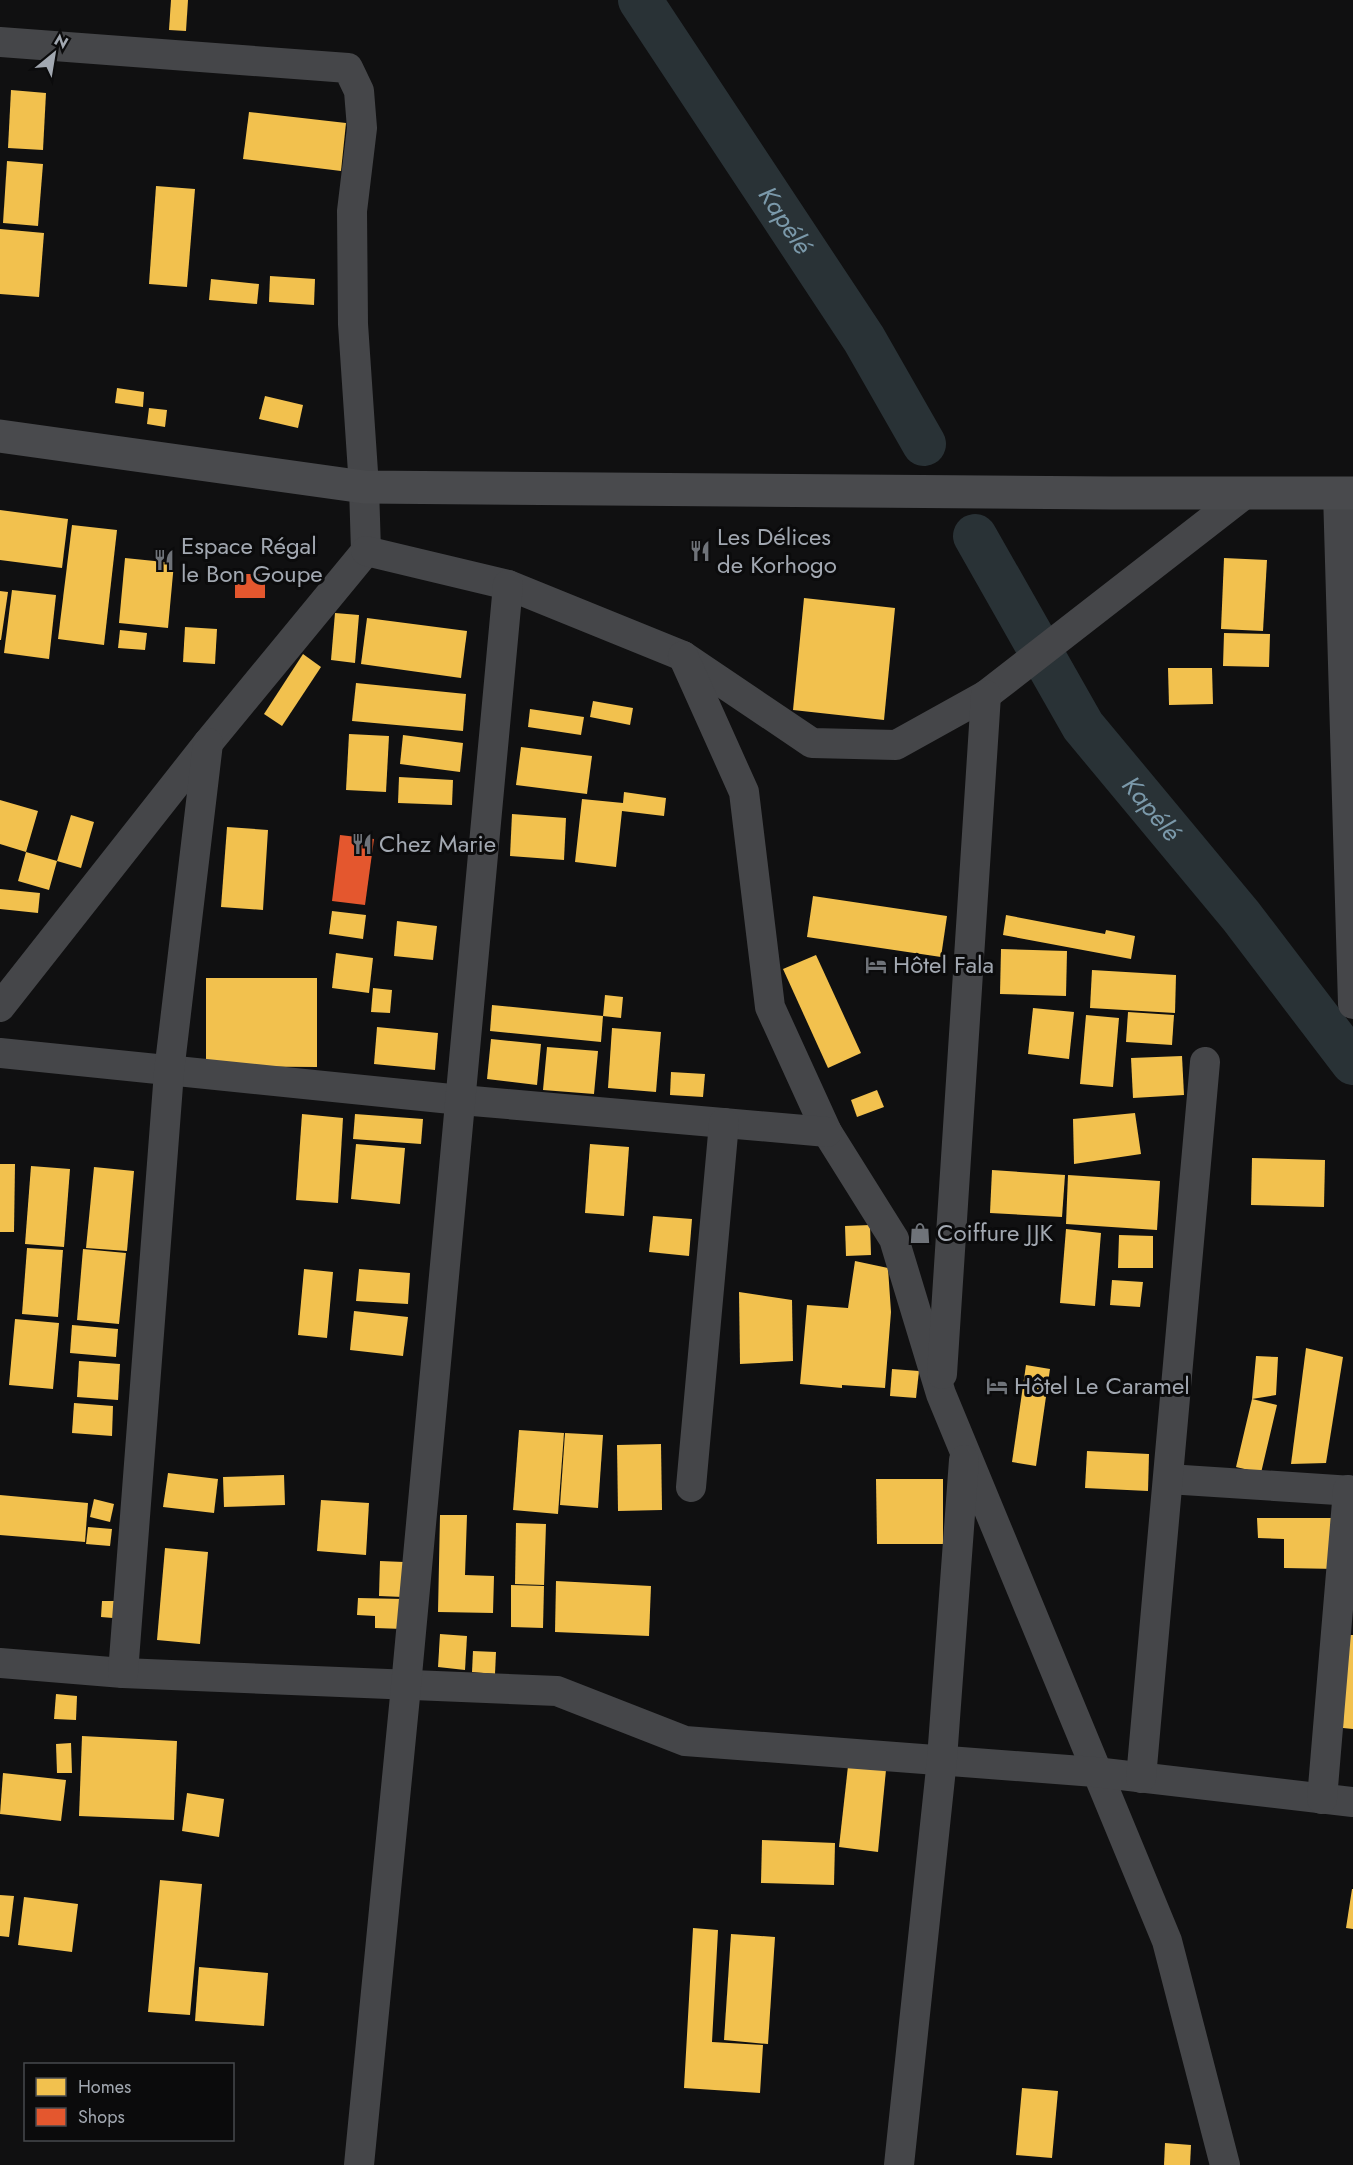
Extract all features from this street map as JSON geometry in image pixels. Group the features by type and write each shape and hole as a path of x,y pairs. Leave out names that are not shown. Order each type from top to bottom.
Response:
{"street":[{"path":"0,42 348,68 359,91 362,128 352,211 353,324 366,551 208,743 0,1007"},
{"path":"0,436 364,487 1346,493 1353,1004"},
{"path":"366,551 508,585 683,656 812,743 896,745 986,695 1246,493"},
{"path":"359,2165 406,1686 508,585"},
{"path":"683,656 744,792 770,1007 827,1132 894,1239 940,1394 1167,1941 1225,2165"},
{"path":"940,1394 986,695"},
{"path":"123,1673 169,1072 208,743"},
{"path":"0,1053 461,1100 827,1132"},
{"path":"1141,1778 1205,1062"},
{"path":"691,1487 724,1123"},
{"path":"899,2165 942,1759 964,1454"},
{"path":"1168,1479 1350,1490 1322,1799"},
{"path":"0,1663 123,1673 557,1691 685,1741 1095,1772 1353,1802"},
{"path":"1208,2165 1216,2131"}],"building: Homes":[{"path":"171,0 188,0 186,31 169,30"},
{"path":"11,90 46,93 43,150 8,148"},
{"path":"249,112 346,123 341,171 243,159"},
{"path":"7,161 43,164 38,226 3,223"},
{"path":"156,186 195,189 187,287 149,284"},
{"path":"0,229 44,233 39,297 0,294"},
{"path":"270,276 315,279 314,305 269,302"},
{"path":"211,279 259,284 257,304 209,300"},
{"path":"117,388 144,392 143,407 115,403"},
{"path":"265,396 303,405 298,428 259,419"},
{"path":"149,408 167,410 165,427 147,424"},
{"path":"0,510 68,519 62,568 0,560"},
{"path":"72,525 117,530 104,645 58,639"},
{"path":"125,558 174,563 168,628 119,623"},
{"path":"1224,558 1267,560 1263,631 1221,629"},
{"path":"12,590 56,595 49,659 4,653"},
{"path":"0,591 8,592 1,640 0,640"},
{"path":"804,598 895,608 884,720 793,710"},
{"path":"335,613 359,615 355,663 331,660"},
{"path":"367,618 467,631 461,678 361,664"},
{"path":"185,627 217,629 215,664 183,662"},
{"path":"120,630 147,633 145,650 118,648"},
{"path":"1224,633 1270,634 1269,667 1223,666"},
{"path":"303,654 321,667 282,726 264,714"},
{"path":"1168,668 1212,668 1213,704 1169,705"},
{"path":"356,683 466,694 463,731 352,721"},
{"path":"593,701 633,708 630,725 590,717"},
{"path":"530,709 584,717 581,735 528,727"},
{"path":"349,734 389,736 386,792 346,790"},
{"path":"403,735 463,743 460,772 400,764"},
{"path":"521,747 592,756 587,794 516,785"},
{"path":"399,777 453,780 452,805 398,803"},
{"path":"624,792 666,798 664,816 622,811 616,867 575,862 582,799 623,803"},
{"path":"0,800 38,811 26,852 0,844"},
{"path":"512,814 566,818 564,860 510,856"},
{"path":"71,815 94,822 81,868 57,861"},
{"path":"227,827 268,830 263,910 221,907"},
{"path":"26,852 57,861 49,890 18,881"},
{"path":"0,889 40,893 38,913 0,909"},
{"path":"813,896 947,916 941,957 807,937"},
{"path":"332,911 366,915 363,939 329,934"},
{"path":"1006,915 1105,934 1106,930 1135,936 1131,959 1003,935"},
{"path":"397,921 437,926 433,960 394,956"},
{"path":"1001,949 1067,951 1066,996 1000,994"},
{"path":"336,953 373,958 369,993 332,988"},
{"path":"816,955 861,1053 828,1068 783,969"},
{"path":"1092,970 1176,975 1175,1013 1090,1008"},
{"path":"206,978 317,978 317,1067 206,1066"},
{"path":"373,988 392,990 390,1013 371,1012"},
{"path":"605,995 623,997 621,1018 603,1016"},
{"path":"492,1005 603,1016 601,1042 490,1031"},
{"path":"1033,1008 1074,1012 1069,1059 1028,1054"},
{"path":"1128,1012 1174,1015 1172,1045 1126,1042"},
{"path":"1086,1015 1119,1018 1113,1087 1080,1084"},
{"path":"377,1027 438,1033 435,1070 374,1064"},
{"path":"612,1028 661,1032 656,1092 608,1088"},
{"path":"491,1039 541,1044 537,1085 487,1079"},
{"path":"547,1047 598,1051 594,1094 543,1090"},
{"path":"1182,1056 1184,1095 1133,1098 1131,1058"},
{"path":"671,1072 705,1074 703,1097 670,1095"},
{"path":"877,1090 884,1107 857,1117 851,1100"},
{"path":"1135,1113 1141,1154 1074,1164 1073,1119"},
{"path":"302,1114 343,1118 338,1203 296,1200"},
{"path":"355,1114 423,1119 421,1144 353,1139"},
{"path":"356,1144 405,1148 400,1204 351,1199"},
{"path":"590,1144 629,1147 624,1216 585,1213"},
{"path":"1252,1158 1325,1160 1324,1207 1251,1205"},
{"path":"0,1164 15,1164 14,1232 0,1232"},
{"path":"31,1166 70,1169 64,1247 25,1244"},
{"path":"94,1167 134,1171 127,1251 86,1248"},
{"path":"992,1170 1065,1175 1062,1217 990,1213"},
{"path":"1068,1175 1160,1181 1157,1230 1066,1224"},
{"path":"653,1216 692,1219 689,1256 649,1252"},
{"path":"870,1225 871,1255 846,1256 845,1226"},
{"path":"1066,1229 1101,1233 1095,1306 1060,1303"},
{"path":"1119,1235 1153,1236 1153,1268 1118,1268"},
{"path":"27,1248 63,1250 58,1317 22,1314"},
{"path":"83,1249 126,1253 119,1324 77,1320"},
{"path":"855,1261 888,1268 891,1312 885,1388 842,1385 842,1388 800,1384 807,1305 848,1308"},
{"path":"304,1269 333,1272 327,1338 298,1335"},
{"path":"359,1269 410,1273 408,1304 356,1301"},
{"path":"1112,1280 1143,1282 1140,1307 1110,1305"},
{"path":"739,1292 792,1300 793,1361 740,1364"},
{"path":"354,1311 408,1317 403,1356 350,1350"},
{"path":"15,1319 59,1323 53,1389 9,1385"},
{"path":"72,1325 118,1329 116,1357 70,1353"},
{"path":"1306,1348 1343,1357 1326,1463 1291,1464"},
{"path":"1256,1356 1278,1357 1276,1395 1252,1399"},
{"path":"79,1361 120,1364 118,1400 77,1397"},
{"path":"1026,1365 1050,1369 1036,1466 1012,1462"},
{"path":"892,1369 919,1371 916,1398 890,1396"},
{"path":"1252,1399 1277,1405 1261,1473 1236,1467"},
{"path":"74,1403 113,1406 112,1436 72,1433"},
{"path":"519,1430 564,1433 558,1514 513,1510"},
{"path":"565,1433 603,1435 598,1508 560,1505"},
{"path":"661,1444 662,1510 618,1511 617,1445"},
{"path":"1087,1451 1149,1454 1148,1491 1085,1488"},
{"path":"168,1473 218,1479 214,1513 163,1507"},
{"path":"284,1475 285,1505 224,1507 223,1477"},
{"path":"876,1479 943,1479 943,1544 877,1544"},
{"path":"0,1495 88,1503 85,1542 0,1535"},
{"path":"94,1499 114,1504 110,1522 90,1517"},
{"path":"321,1500 369,1503 366,1555 317,1551"},
{"path":"440,1515 467,1515 465,1575 494,1576 493,1613 438,1612"},
{"path":"1257,1518 1337,1518 1337,1569 1284,1568 1284,1539 1258,1538"},
{"path":"516,1523 546,1524 544,1585 515,1584"},
{"path":"88,1527 112,1529 110,1546 86,1544"},
{"path":"165,1548 208,1552 200,1644 157,1640"},
{"path":"380,1561 404,1562 403,1597 379,1596"},
{"path":"556,1581 651,1586 649,1636 555,1632"},
{"path":"511,1585 544,1586 543,1628 511,1627"},
{"path":"358,1598 404,1599 403,1629 375,1628 375,1616 357,1615"},
{"path":"102,1601 114,1601 113,1618 101,1617"},
{"path":"440,1634 467,1636 465,1670 438,1667"},
{"path":"1345,1635 1353,1635 1353,1729 1343,1728"},
{"path":"473,1651 496,1652 495,1674 472,1672"},
{"path":"56,1694 77,1696 76,1720 54,1719"},
{"path":"82,1736 177,1741 174,1820 79,1816"},
{"path":"71,1743 72,1773 57,1773 56,1744"},
{"path":"848,1766 886,1770 878,1852 839,1847"},
{"path":"3,1773 66,1780 61,1821 0,1814"},
{"path":"187,1793 224,1799 219,1837 182,1831"},
{"path":"762,1840 835,1843 834,1885 761,1883"},
{"path":"160,1880 202,1884 190,2015 148,2012"},
{"path":"1353,1889 1353,1929 1346,1928"},
{"path":"0,1895 14,1896 9,1937 0,1936"},
{"path":"24,1897 78,1904 72,1952 18,1945"},
{"path":"693,1928 718,1930 712,2042 763,2045 760,2093 684,2088"},
{"path":"731,1934 775,1937 768,2044 724,2040"},
{"path":"199,1967 268,1973 264,2026 195,2021"},
{"path":"1022,2088 1058,2091 1052,2158 1016,2155"},
{"path":"1165,2143 1191,2145 1190,2165 1164,2165"}],"building: Shops":[{"path":"235,574 265,574 265,598 235,598"},
{"path":"340,835 374,839 365,905 332,901"}],"waterway":[{"name":"Kapélé","path":"640,0 864,339 924,444"},
{"name":"Kapélé","path":"975,536 1083,726 1241,916 1353,1063"}],"place":[{"name":"Les Délices de Korhogo","path":"700,551"},
{"name":"Espace Régal le Bon Goupe","path":"164,560"},
{"name":"Chez Marie","path":"362,844"},
{"name":"Hôtel Fala","path":"876,965"},
{"name":"Coiffure JJK","path":"920,1233"},
{"name":"Hôtel Le Caramel","path":"997,1386"}]}
